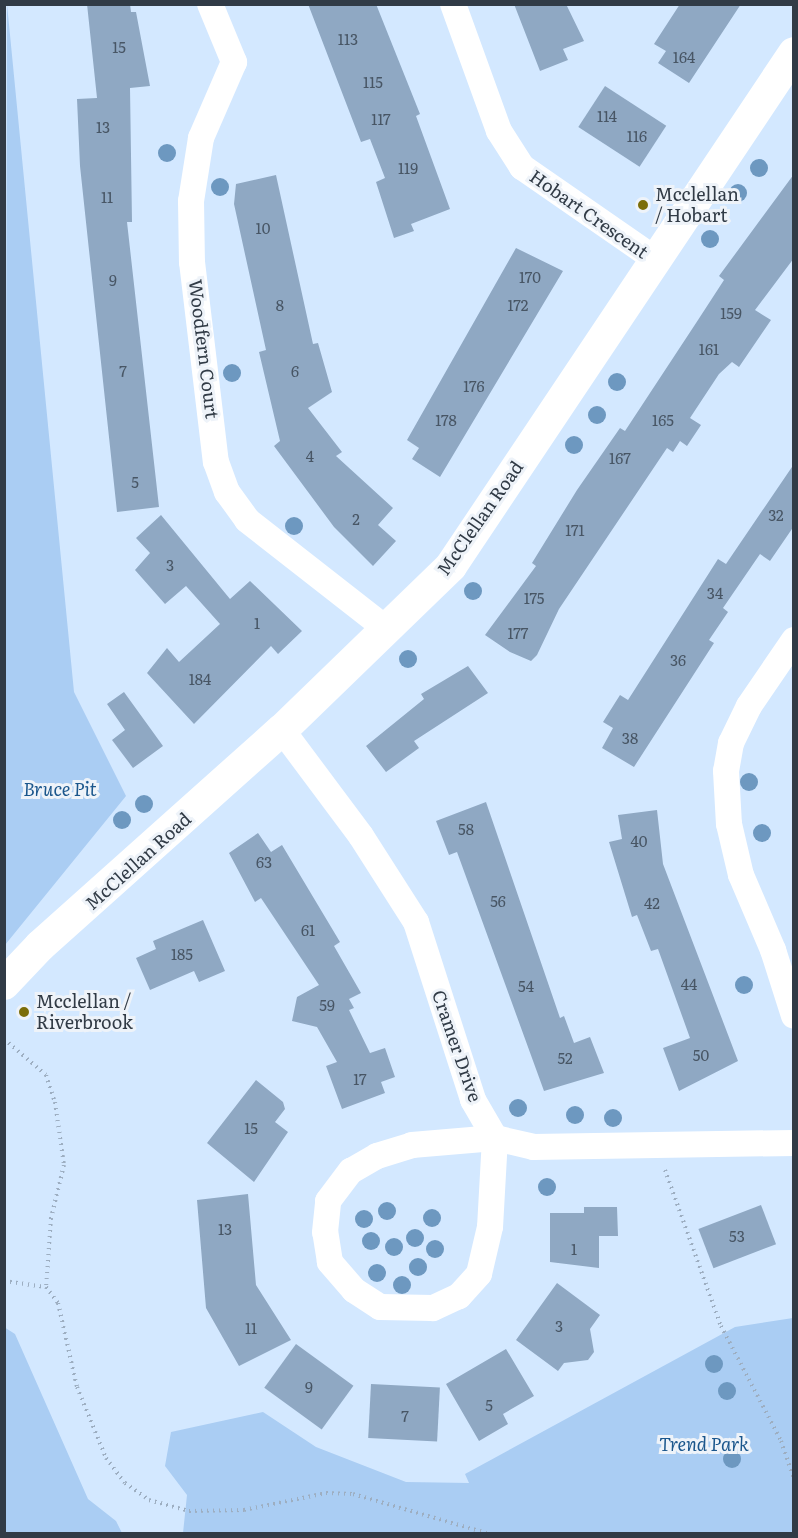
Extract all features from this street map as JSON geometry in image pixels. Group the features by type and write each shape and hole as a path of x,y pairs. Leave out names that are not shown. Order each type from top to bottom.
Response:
{"street":[{"name":"Woodfern Court","path":"210,4 234,62 201,138 191,201 192,262 216,462 227,492 247,520 388,630"},
{"name":"Hobart Crescent","path":"453,4 499,131 522,167 655,259"},
{"name":"McClellan Road","path":"4,984 40,946 282,730 388,630 451,566 794,53"},
{"path":"794,640 749,706 731,743 726,771 729,824 741,875 773,950 794,1016"},
{"name":"Cramer Drive","path":"282,730 361,836 416,922 473,1100 495,1138"},
{"path":"495,1138 490,1227 479,1275 459,1296 433,1308 380,1307 354,1290 330,1262 325,1232 328,1201 351,1172 377,1156 412,1145 495,1138 533,1147 656,1143 794,1143"}],"path":[{"path":"4,1039 46,1075 54,1102 64,1165 51,1218 46,1287 58,1303 77,1387 106,1458 124,1483 149,1500 189,1511 244,1510 327,1493 353,1494 490,1533"},
{"path":"656,1143 721,1326 781,1441 794,1479"},
{"path":"4,1281 46,1287"}],"green space":[{"name":"Bruce Pit","path":"7,4 74,692 126,796 5,945"},
{"name":"Trend Park","path":"793,1318 793,1533 183,1533 187,1495 165,1466 171,1432 263,1412 316,1447 406,1482 469,1483 465,1474 735,1327"},
{"path":"4,1327 15,1334 88,1499 116,1521 122,1533 5,1533"}],"building":[{"path":"87,4 130,4 131,12 136,12 150,86 130,88 132,222 127,222 159,507 117,512 80,166 77,99 97,98"},
{"path":"308,4 376,4 420,114 416,116 450,209 411,224 414,231 394,238 376,182 385,178 370,139 361,142"},
{"path":"514,4 566,4 584,41 563,49 568,60 540,71"},
{"path":"680,4 741,4 689,83 658,63 666,51 654,44"},
{"path":"605,86 666,126 640,167 578,127"},
{"path":"794,174 794,258 755,310 771,320 739,367 732,362 719,374 690,418 701,425 687,446 680,441 673,452 667,448 559,609 537,655 531,661 510,652 485,635 536,566 532,563 577,490 620,428 625,431 698,320 724,280 719,276"},
{"path":"276,175 313,344 318,343 332,392 308,408 342,452 336,456 393,508 378,525 396,541 373,566 334,527 274,446 280,441 259,352 266,350 234,204 236,184"},
{"path":"516,248 563,271 440,477 412,459 419,448 407,440"},
{"path":"794,464 794,526 770,561 760,554 723,608 728,612 709,640 714,643 634,767 602,748 613,728 603,722 620,695 628,700 718,559 726,564"},
{"path":"161,515 230,599 250,581 302,631 278,654 271,646 194,724 147,673 167,648 179,662 220,624 186,586 165,604 135,570 150,553 136,538"},
{"path":"468,666 488,693 414,741 419,748 386,772 366,746 424,699 421,694"},
{"path":"124,692 163,746 133,768 112,740 125,730 107,704"},
{"path":"486,802 560,1018 564,1016 574,1043 590,1037 604,1073 544,1091 457,852 449,855 436,821"},
{"path":"657,810 663,864 738,1061 679,1091 663,1048 690,1038 658,949 651,951 637,915 632,917 609,842 622,839 618,815"},
{"path":"258,833 271,852 282,845 340,942 334,946 361,993 349,999 354,1008 349,1010 370,1053 385,1048 395,1077 381,1082 385,1093 342,1109 326,1066 337,1062 317,1027 292,1021 297,997 319,985 261,898 255,902 229,853"},
{"path":"203,920 225,971 199,982 194,971 150,990 136,958 156,949 153,941"},
{"path":"256,1080 283,1102 285,1109 275,1122 288,1132 254,1182 207,1143"},
{"path":"248,1194 256,1285 291,1340 239,1366 206,1308 197,1200"},
{"path":"761,1205 776,1244 714,1268 698,1229"},
{"path":"584,1207 617,1207 618,1236 599,1236 599,1268 550,1262 550,1213 584,1213"},
{"path":"557,1283 600,1315 590,1329 594,1352 588,1360 564,1363 558,1371 516,1340"},
{"path":"296,1344 353,1386 322,1429 264,1388"},
{"path":"506,1349 534,1396 503,1414 508,1424 479,1441 446,1384"},
{"path":"371,1384 440,1388 437,1442 368,1438"}],"place":[{"name":"Mcclellan / Hobart","path":"643,205"},
{"name":"Mcclellan / Riverbrook","path":"24,1012"}]}
